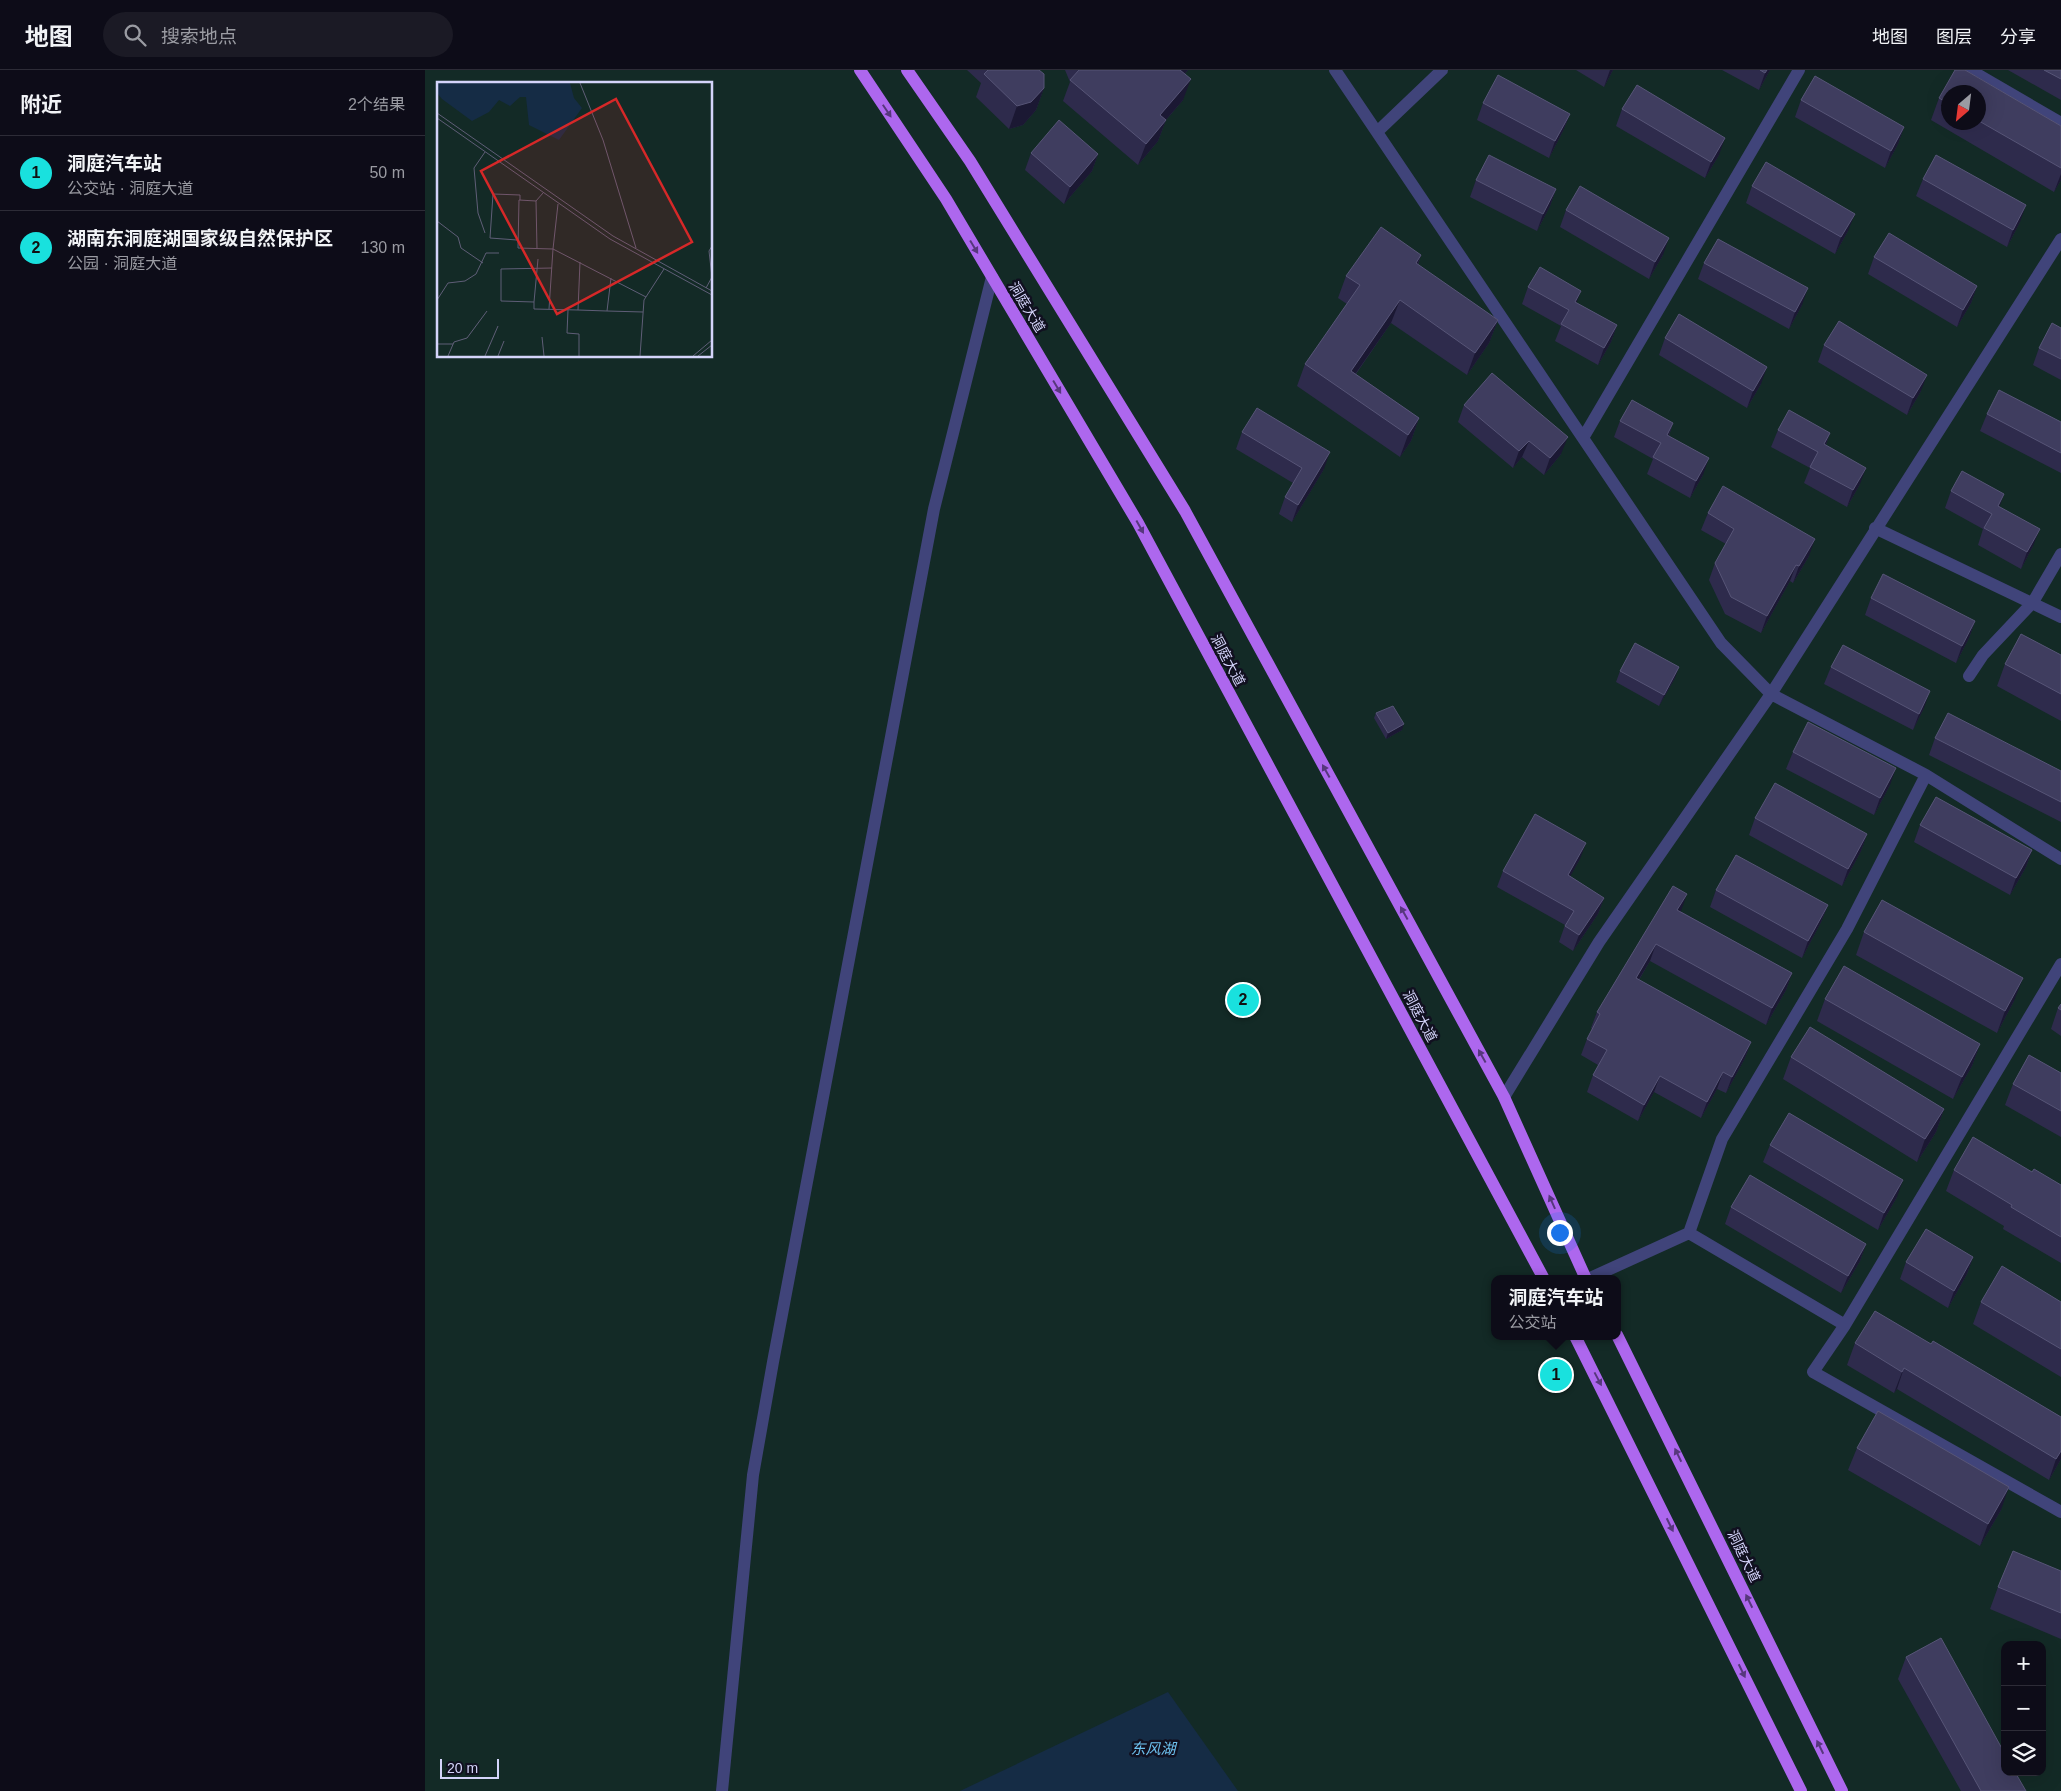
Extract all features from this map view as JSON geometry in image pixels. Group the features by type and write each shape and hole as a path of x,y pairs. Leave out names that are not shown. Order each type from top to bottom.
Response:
{"main road":[{"name":"洞庭大道","path":"860,70 946,199 1138,523 1542,1275"},
{"name":"洞庭大道","path":"907,70 970,161 1185,511 1504,1097 1585,1275"},
{"path":"1577,1340 1801,1791"},
{"name":"洞庭大道","path":"1619,1340 1842,1791"}],"street":[{"path":"1335,70 1721,643 1771,694 1926,776 2061,858"},
{"path":"1377,132 1442,70"},
{"path":"1583,438 1799,70"},
{"path":"1970,70 2061,123"},
{"path":"1504,1097 1599,942 1771,694 1875,528 2061,239"},
{"path":"722,1791 753,1475 773,1362 934,509 992,277"},
{"path":"1875,528 2061,617"},
{"path":"1969,676 1983,655 2033,602 2061,554"},
{"path":"1596,1275 1689,1233 1722,1139 1847,929 1926,776"},
{"path":"2061,964 1845,1325 1813,1372 2061,1512"},
{"path":"1689,1233 1845,1325"}],"green space":[{"path":"425,70 2061,70 2061,1791 425,1791"}],"water":[{"name":"东风湖","path":"1168,1692 1238,1791 960,1791"}],"building":[{"path":"988,70 1039,70 1044,74 1044,88 1031,102 1017,106 984,74"},
{"path":"1079,70 1180,70 1191,79 1160,115 1166,120 1146,144 1070,80"},
{"path":"1955,70 1965,70 2061,126 2061,168 1986,125 1986,85 1946,85"},
{"path":"2044,70 2061,70 2061,79"},
{"path":"1498,75 1570,114 1555,141 1483,103"},
{"path":"1815,76 1904,127 1891,151 1801,100"},
{"path":"1637,85 1725,138 1711,162 1622,109"},
{"path":"1059,120 1098,154 1070,187 1031,153"},
{"path":"1489,155 1556,189 1543,214 1476,180"},
{"path":"1936,155 2026,205 2013,230 1923,179"},
{"path":"1766,162 1855,214 1841,237 1752,186"},
{"path":"1580,186 1669,238 1655,262 1566,210"},
{"path":"1381,227 1421,255 1416,263 1498,320 1475,353 1400,300 1351,371 1419,418 1408,435 1305,364 1360,285 1346,276"},
{"path":"1889,233 1977,286 1963,310 1874,257"},
{"path":"1718,239 1808,288 1795,312 1704,263"},
{"path":"1540,267 1581,291 1575,302 1617,325 1604,348 1561,324 1569,310 1528,287"},
{"path":"1679,314 1767,367 1753,391 1665,338"},
{"path":"1839,321 1927,375 1913,398 1824,345"},
{"path":"2052,323 2061,328 2061,359 2039,348"},
{"path":"1492,373 1568,437 1550,458 1529,441 1519,451 1464,405"},
{"path":"1999,390 2061,422 2061,453 1987,414"},
{"path":"1632,400 1673,423 1667,435 1709,458 1696,481 1653,457 1661,443 1620,421"},
{"path":"1257,408 1330,452 1298,505 1285,497 1302,468 1242,432"},
{"path":"1789,410 1830,433 1824,444 1866,468 1853,490 1810,467 1818,452 1778,430"},
{"path":"1962,471 2004,494 1998,506 2040,529 2027,552 1984,528 1992,514 1951,491"},
{"path":"1723,486 1815,539 1799,566 1796,565 1767,616 1731,597 1715,563 1734,529 1708,513"},
{"path":"1883,574 1975,621 1962,646 1871,598"},
{"path":"2021,634 2061,655 2061,694 2005,664"},
{"path":"1635,643 1679,667 1664,695 1620,671"},
{"path":"1843,645 1930,691 1919,714 1831,667"},
{"path":"1393,706 1404,724 1388,733 1376,713"},
{"path":"1948,713 2061,771 2061,802 1935,738"},
{"path":"1808,722 1896,768 1880,798 1793,752"},
{"path":"1775,783 1867,834 1848,869 1755,818"},
{"path":"1936,797 2032,850 2016,878 1920,825"},
{"path":"1535,814 1586,843 1568,875 1604,898 1579,935 1565,926 1574,911 1503,871"},
{"path":"1736,855 1828,905 1808,941 1716,890"},
{"path":"1673,886 1687,894 1677,910 1792,973 1772,1008 1656,944 1636,978 1751,1042 1732,1077 1723,1072 1707,1102 1660,1076 1644,1105 1593,1075 1607,1050 1587,1039 1600,1014 1597,1012"},
{"path":"1882,900 2023,978 2005,1011 1864,932"},
{"path":"1844,966 1980,1044 1962,1077 1825,999"},
{"path":"1810,1027 1944,1109 1925,1139 1791,1057"},
{"path":"2029,1055 2061,1073 2061,1111 2013,1084"},
{"path":"1789,1113 1903,1180 1884,1213 1770,1145"},
{"path":"1973,1137 2032,1172 2034,1169 2061,1185 2061,1237 1954,1170"},
{"path":"1750,1175 1866,1244 1848,1276 1731,1207"},
{"path":"1926,1229 1973,1257 1954,1291 1906,1262"},
{"path":"2002,1266 2061,1302 2061,1349 1981,1302"},
{"path":"1875,1311 1931,1344 1933,1341 2061,1417 2061,1451 2056,1459 1904,1368 1902,1372 1855,1343"},
{"path":"1878,1411 2009,1487 1988,1524 1857,1448"},
{"path":"2013,1551 2061,1571 2061,1613 1998,1587"},
{"path":"1941,1638 2001,1747 2001,1776 2017,1776 2026,1791 1981,1791 1906,1657"}],"place":[{"name":"湖南东洞庭湖国家级自然保护区","path":"1243,1000"},
{"name":"洞庭汽车站","path":"1556,1375"}]}
